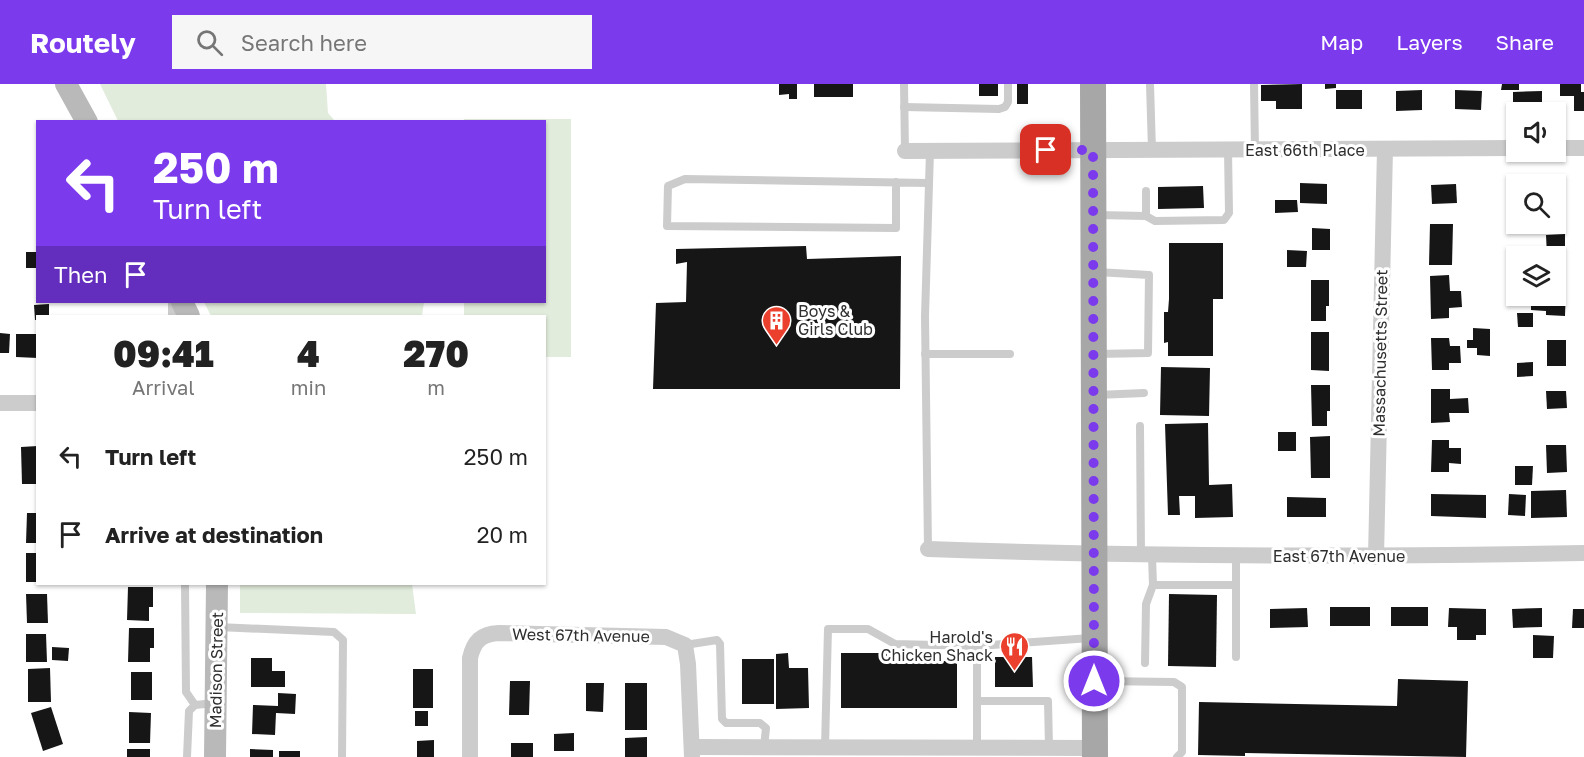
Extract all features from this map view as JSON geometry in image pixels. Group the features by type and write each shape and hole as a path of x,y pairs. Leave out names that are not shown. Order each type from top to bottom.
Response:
{"main road":[{"path":"1093,84 1095,752"}],"street":[{"path":"66,84 86,120"},
{"name":"East 66th Place","path":"905,151 1506,148"},
{"path":"1566,148 1584,148"},
{"name":"Massachusetts Street","path":"1376,557 1385,149"},
{"path":"0,403 36,403"},
{"name":"East 67th Avenue","path":"928,549 1094,555 1376,557 1584,553"},
{"name":"Madison Street","path":"215,757 206,704 217,627 217,585"},
{"name":"West 67th Avenue","path":"470,757 470,658 472,648 478,639 487,634 666,637 685,645"},
{"path":"685,645 692,752 764,747 977,748 1095,752"}],"lane":[{"path":"904,84 905,151"},
{"path":"904,107 999,109 1005,107 1008,102 1008,84"},
{"path":"1150,84 1152,150"},
{"path":"1254,84 1255,150"},
{"path":"1093,214 1146,216 1155,221 1224,220 1229,213 1228,150"},
{"path":"928,549 925,316 930,151"},
{"path":"896,182 896,228 668,226 668,186 685,179 896,182 929,183"},
{"path":"1146,191 1146,216"},
{"path":"1093,272 1149,275 1148,353 1094,354"},
{"path":"925,354 1010,354"},
{"path":"1094,395 1144,393"},
{"path":"1140,426 1146,555 1154,585 1146,604 1145,663"},
{"path":"1236,556 1236,657"},
{"path":"185,585 186,692 206,704"},
{"path":"1154,585 1236,585"},
{"path":"217,627 334,632 343,640 342,756"},
{"path":"825,747 828,629 868,629 895,644 977,646 1094,638"},
{"path":"685,645 717,640 720,644 722,719 726,723 760,723 766,728 764,747"},
{"path":"977,646 977,748"},
{"path":"1094,681 1179,683 1182,687 1182,752 1177,757"},
{"path":"977,701 1048,700 1043,751"},
{"path":"188,757 189,711 206,704"}],"green space":[{"path":"100,84 326,84 328,113 334,120 118,120"},
{"path":"571,119 571,357 546,357 546,315 464,315 464,303 546,303 546,120 464,120"},
{"path":"204,303 424,303 422,315 210,315"},
{"path":"240,585 412,585 416,614 240,613"}],"building":[{"path":"779,84 797,84 797,99 789,99 789,94 779,95"},
{"path":"814,84 853,84 853,97 814,97"},
{"path":"979,84 998,84 998,96 979,96"},
{"path":"1017,84 1028,84 1028,104 1017,104"},
{"path":"1302,84 1302,109 1276,109 1276,101 1261,101 1261,85"},
{"path":"1325,84 1336,84 1336,88 1325,89"},
{"path":"1502,84 1519,84 1519,90 1501,90"},
{"path":"1560,84 1581,84 1581,92 1584,92 1584,111 1574,111 1574,96 1560,96"},
{"path":"1336,90 1362,90 1362,109 1336,109"},
{"path":"1422,90 1422,110 1396,111 1396,91"},
{"path":"1455,90 1482,91 1481,110 1455,109"},
{"path":"1542,91 1542,102 1513,102 1513,92"},
{"path":"1300,183 1327,184 1327,204 1300,203"},
{"path":"1456,184 1457,203 1432,204 1431,185"},
{"path":"1203,186 1204,208 1158,209 1158,187"},
{"path":"1275,200 1297,200 1298,212 1275,213"},
{"path":"1430,224 1453,224 1452,265 1429,265"},
{"path":"1312,228 1330,229 1330,250 1312,250"},
{"path":"1565,234 1565,246 1547,246 1546,235"},
{"path":"1169,243 1223,243 1223,299 1213,299 1213,356 1168,356 1168,342 1164,343 1164,312 1168,312 1169,299"},
{"name":"Boys & Girls Club","path":"806,246 807,259 901,256 900,389 653,389 656,303 686,302 687,262 676,264 676,249"},
{"path":"1287,250 1307,251 1306,267 1287,267"},
{"path":"26,252 36,252 36,268 26,268"},
{"path":"1449,275 1450,291 1461,291 1462,307 1449,308 1449,318 1431,319 1430,276"},
{"path":"1311,280 1329,280 1329,306 1326,306 1326,321 1311,321"},
{"path":"49,304 49,315 36,315 35,320 34,305"},
{"path":"1531,306 1565,306 1565,316 1546,315 1546,311 1531,310"},
{"path":"1517,313 1533,313 1533,327 1518,327"},
{"path":"1473,328 1490,329 1490,356 1477,355 1477,348 1467,348 1467,340 1473,340"},
{"path":"1311,332 1329,332 1329,371 1311,370"},
{"path":"0,333 10,334 9,353 0,353"},
{"path":"16,334 36,334 36,358 16,357"},
{"path":"1431,338 1449,338 1450,346 1460,346 1461,363 1449,363 1449,370 1432,370"},
{"path":"1547,340 1566,340 1566,366 1547,366"},
{"path":"1533,362 1533,376 1517,377 1517,363"},
{"path":"1161,367 1210,368 1209,416 1160,415"},
{"path":"1311,385 1330,385 1330,411 1327,411 1327,426 1312,426"},
{"path":"1431,389 1450,389 1450,399 1468,398 1469,413 1449,413 1450,422 1431,423"},
{"path":"1546,391 1566,391 1567,408 1547,409"},
{"path":"1208,423 1209,485 1232,484 1233,517 1195,518 1195,496 1179,496 1180,515 1168,515 1165,424"},
{"path":"1278,432 1296,432 1296,451 1278,451"},
{"path":"1330,436 1330,478 1311,478 1310,437"},
{"path":"1432,440 1449,440 1449,448 1461,448 1461,464 1449,463 1449,472 1431,472"},
{"path":"1546,445 1566,445 1567,472 1547,473"},
{"path":"36,446 36,484 22,484 21,447"},
{"path":"1515,466 1533,466 1532,485 1515,485"},
{"path":"1566,490 1567,517 1531,518 1531,491"},
{"path":"1431,494 1486,495 1486,518 1431,516"},
{"path":"1509,494 1526,495 1525,516 1508,515"},
{"path":"1287,497 1326,498 1326,517 1287,517"},
{"path":"27,513 36,513 36,543 26,543"},
{"path":"26,553 36,553 36,582 26,582"},
{"path":"128,587 153,587 153,607 149,607 149,621 127,620"},
{"path":"26,594 47,594 48,623 27,623"},
{"path":"1169,594 1217,595 1216,667 1168,666"},
{"path":"1330,607 1370,607 1370,626 1330,626"},
{"path":"1391,607 1428,607 1428,626 1391,626"},
{"path":"1307,608 1308,627 1270,628 1270,609"},
{"path":"1449,608 1486,609 1486,635 1476,635 1476,640 1457,640 1457,627 1448,627"},
{"path":"1542,608 1542,627 1513,628 1512,609"},
{"path":"1573,609 1584,609 1584,628 1572,628"},
{"path":"129,628 154,628 154,648 150,648 150,662 128,662"},
{"path":"26,634 46,634 47,662 26,662"},
{"path":"1533,635 1554,636 1553,658 1533,658"},
{"path":"52,647 69,648 68,661 52,660"},
{"path":"788,653 789,668 808,668 809,708 776,709 776,654"},
{"path":"841,653 894,653 894,661 957,661 957,708 841,708"},
{"name":"Harold's Chicken Shack","path":"995,657 1032,657 1033,687 995,687"},
{"path":"251,658 272,658 272,671 285,671 285,687 251,687"},
{"path":"742,659 774,659 774,704 742,704"},
{"path":"50,668 51,702 28,702 28,669"},
{"path":"413,669 433,669 433,708 413,708"},
{"path":"131,672 152,672 152,700 131,700"},
{"path":"1398,679 1468,681 1466,757 1245,753 1245,756 1198,755 1199,702 1397,706"},
{"path":"510,681 530,681 529,715 509,715"},
{"path":"586,683 604,683 603,712 586,711"},
{"path":"625,683 647,683 647,730 625,730"},
{"path":"278,693 296,694 295,714 276,713 275,735 252,734 253,705 278,706"},
{"path":"51,707 63,744 43,751 31,713"},
{"path":"415,711 428,711 428,726 415,726"},
{"path":"129,712 151,713 150,743 129,743"},
{"path":"574,733 574,751 554,751 554,734"},
{"path":"647,737 647,757 625,757 625,738"},
{"path":"434,740 434,757 417,757 417,741"},
{"path":"511,743 533,743 533,757 511,757"},
{"path":"127,749 150,749 150,757 127,757"},
{"path":"250,749 273,750 273,757 250,757"},
{"path":"279,751 300,751 300,757 279,757"}],"place":[{"name":"Boys & Girls Club","path":"777,346"},
{"name":"Harold's Chicken Shack","path":"1014,672"}],"route":[{"path":"1046,150 1093,150 1094,681"}]}
